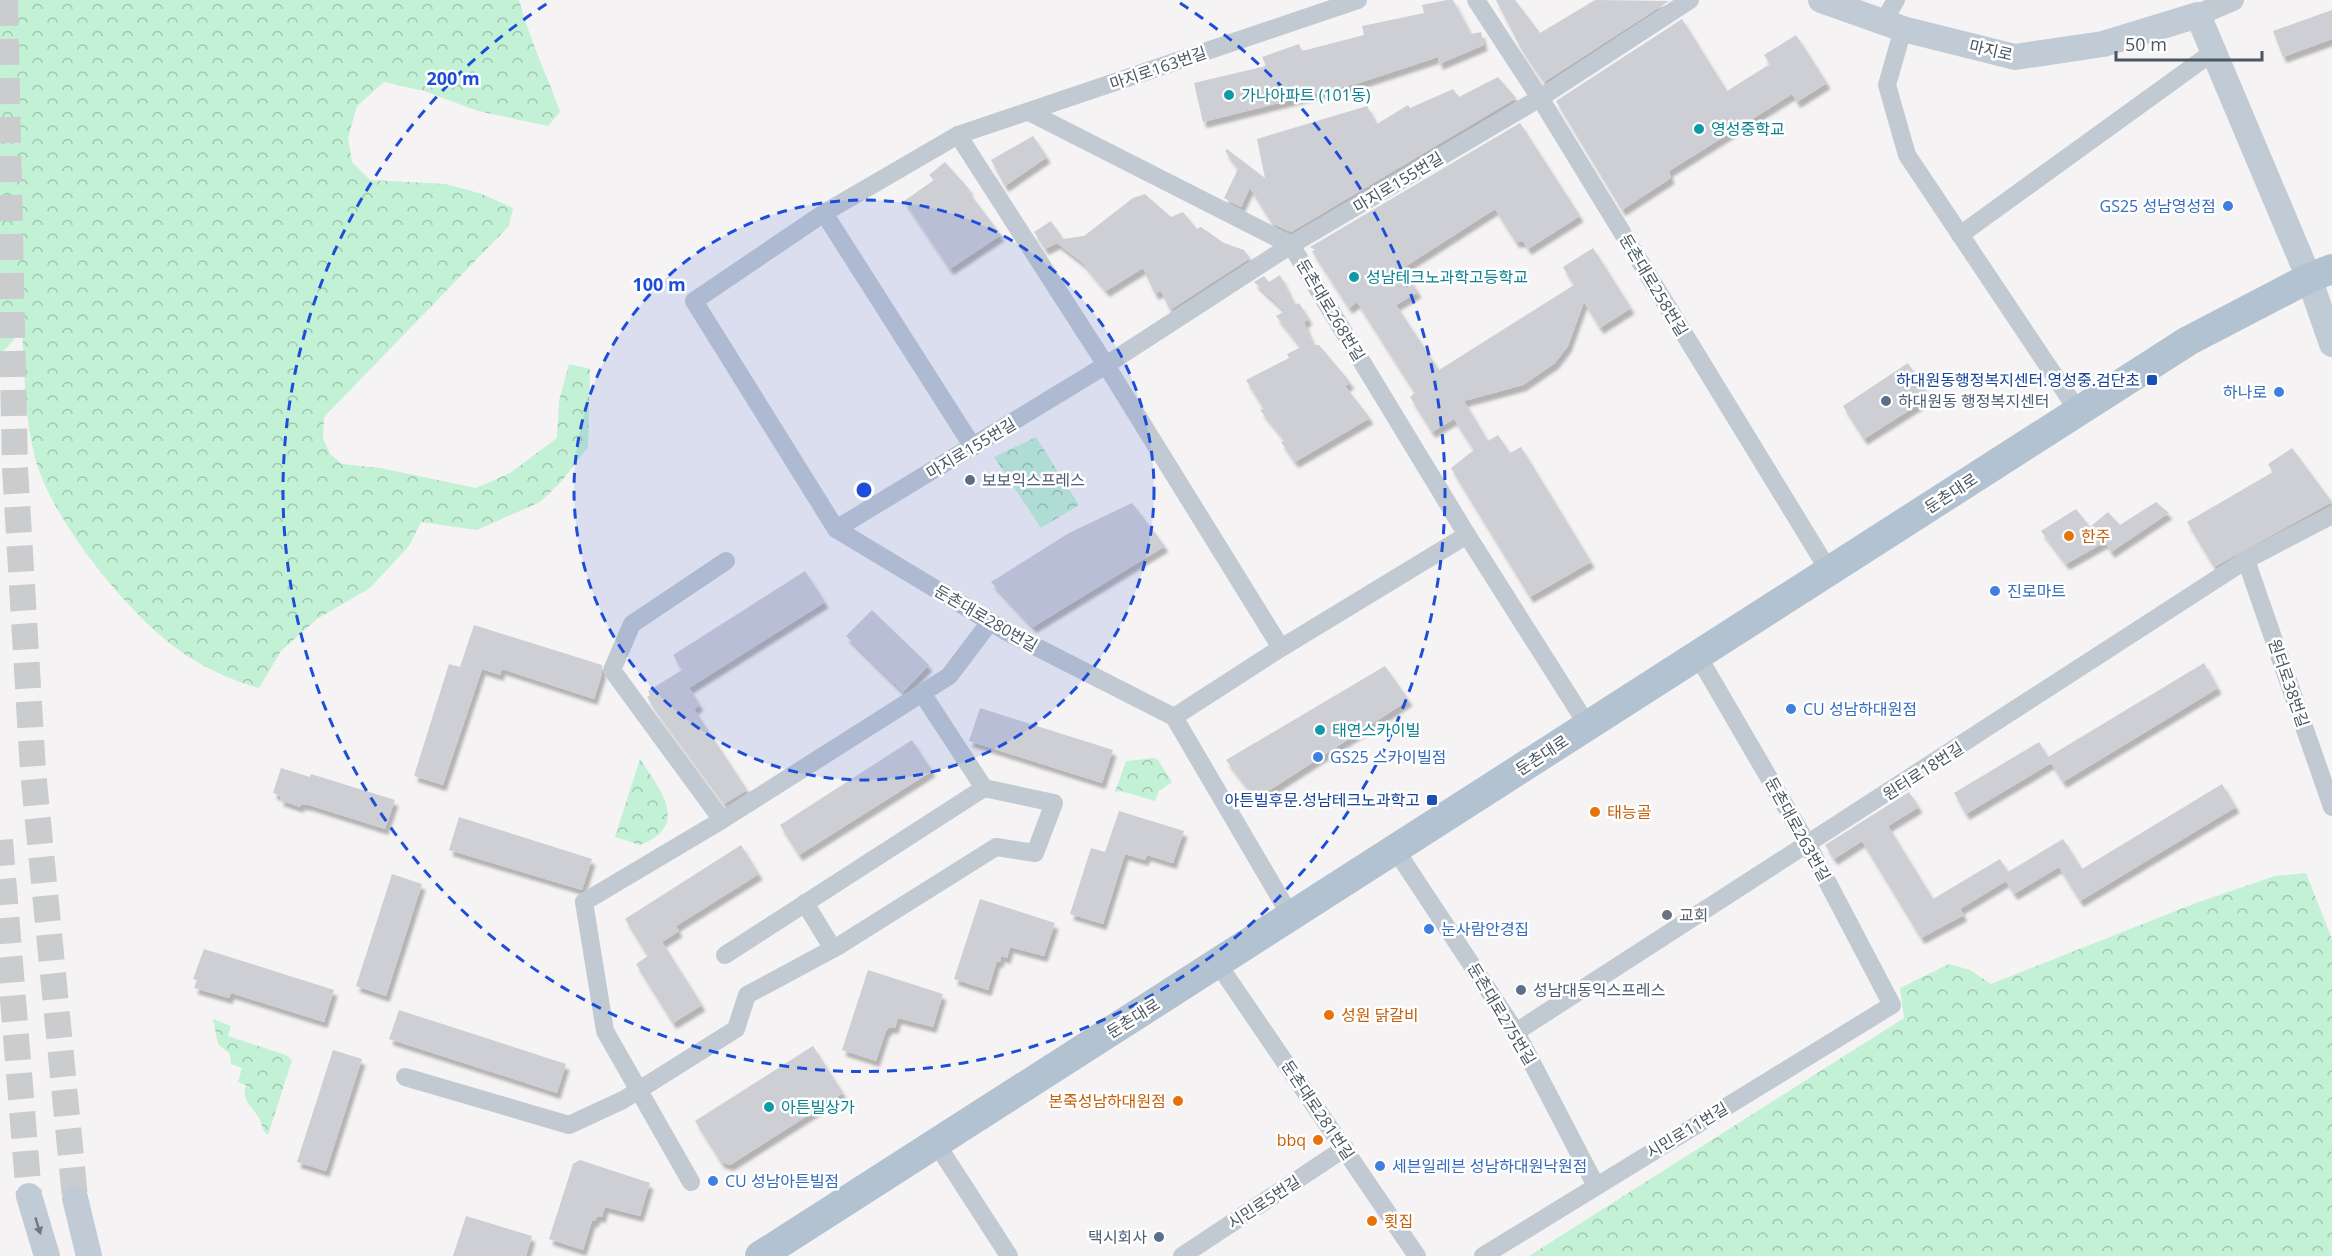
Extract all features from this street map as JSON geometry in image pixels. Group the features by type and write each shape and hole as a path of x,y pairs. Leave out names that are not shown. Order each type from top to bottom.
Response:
{"main road":[{"name":"마지로","path":"1821,0 1894,17 2015,57 2103,44 2198,15"},
{"path":"2198,15 2213,52 2320,274 2332,344"},
{"name":"둔촌대로","path":"760,1256 2188,341 2320,274"},
{"path":"29,1196 47,1256"},
{"path":"75,1198 89,1256"}],"street":[{"name":"마지로163번길","path":"694,301 824,213 958,135 1358,0"},
{"name":"둔촌대로258번길","path":"1476,0 1540,98 1829,571"},
{"name":"마지로155번길","path":"836,529 1106,365 1291,245 1540,98 1690,0"},
{"name":"마지로","path":"2198,15 2233,0"},
{"path":"1894,17 1887,85 1907,155 2078,411"},
{"path":"1960,235 2213,52"},
{"name":"둔촌대로268번길","path":"1029,112 1291,245 1467,535 1588,726"},
{"path":"958,135 1106,365 1281,648"},
{"path":"824,213 974,447"},
{"name":"둔촌대로280번길","path":"694,301 836,529 990,622 1174,717"},
{"name":"원터로18번길","path":"1516,1032 2246,560 2332,515"},
{"path":"1290,915 1174,717 1281,648 1467,535"},
{"name":"원터로38번길","path":"2246,560 2332,807"},
{"path":"722,820 612,670 632,624 726,561"},
{"path":"691,1182 605,1031 584,902 722,820 949,676 990,622"},
{"name":"둔촌대로263번길","path":"1698,656 1808,845 1892,1005"},
{"path":"405,1077 569,1125 639,1090 736,1029 747,995 834,949 996,847 1035,853 1053,803 984,788 922,693"},
{"path":"725,955 984,788"},
{"name":"둔촌대로275번길","path":"1395,849 1516,1032 1596,1186"},
{"path":"805,903 834,949"},
{"name":"둔촌대로281번길","path":"1218,964 1417,1256"},
{"name":"시민로11번길","path":"1483,1256 1892,1005"},
{"path":"936,1143 1009,1256"},
{"name":"시민로5번길","path":"1182,1256 1345,1148"}],"green space":[{"path":"0,0 519,0 560,112 548,126 478,111 424,91 384,82 357,106 348,138 352,162 370,180 446,184 482,194 513,208 509,226 324,417 323,438 330,454 342,464 380,468 476,488 510,473 557,438 559,401 569,364 590,369 588,447 561,482 540,502 477,530 421,522 409,546 370,588 317,619 281,651 259,688 206,667 167,641 120,595 97,568 58,511 44,483 31,442 22,331 0,355"},
{"path":"1036,437 1079,505 1041,528 994,457"},
{"path":"1154,758 1158,760 1172,782 1159,791 1155,801 1121,791 1115,792 1126,761"},
{"path":"640,759 662,795 667,806 668,817 664,827 655,837 640,845 615,837"},
{"path":"2306,873 2332,939 2332,1256 1529,1256 1904,1018 1900,988 1949,964 1970,970 1991,984 2196,903 2275,876"},
{"path":"213,1019 231,1026 228,1036 286,1055 292,1060 268,1135 246,1099 246,1085 238,1082 242,1068 231,1064 230,1054 218,1044"}],"building":[{"path":"1453,0 1471,34 1481,32 1484,45 1439,64 1438,57 1359,83 1203,122 1194,83 1266,66 1262,57 1299,44 1302,51 1364,35 1362,26 1424,13 1422,5"},
{"path":"1496,0 1515,0 1540,33 1595,0 1669,1 1544,82 1522,50"},
{"path":"2332,10 2332,39 2283,57 2273,31"},
{"name":"영성중학교","path":"1682,19 1727,91 1770,64 1764,55 1796,35 1827,83 1797,102 1792,94 1669,171 1671,178 1622,210 1556,101"},
{"path":"1498,77 1516,98 1291,232 1272,223 1250,188 1241,207 1224,198 1238,169 1225,151 1227,149 1265,178 1257,139 1367,106 1377,124 1408,105 1410,108 1453,89 1459,97"},
{"name":"성남테크노과학고등학교","path":"1520,123 1580,216 1528,249 1523,241 1516,242 1495,209 1403,268 1418,292 1396,305 1439,370 1574,285 1563,267 1593,248 1631,308 1600,328 1584,302 1568,346 1555,363 1523,385 1464,401 1488,441 1498,435 1510,453 1521,447 1591,562 1530,597 1451,468 1474,450 1454,419 1432,432 1410,397 1415,393 1357,302 1349,308 1312,251 1315,250 1310,247"},
{"path":"1033,136 1047,157 1005,186 991,160"},
{"path":"945,162 970,190 968,191 1001,235 950,269 904,201 934,180 929,175"},
{"path":"1145,194 1171,217 1183,212 1197,229 1201,227 1224,243 1244,250 1250,258 1170,310 1161,291 1155,294 1143,268 1106,291 1083,263 1057,243 1045,249 1034,232 1051,221 1063,239 1084,236 1133,198"},
{"path":"1280,275 1295,305 1299,303 1309,319 1304,322 1313,345 1319,345 1351,383 1345,386 1370,418 1295,462 1281,442 1285,440 1260,410 1264,409 1246,380 1289,358 1287,354 1301,347 1276,316 1285,311 1254,282 1264,276 1269,282"},
{"name":"하대원동 행정복지센터","path":"1908,363 1930,397 1864,439 1843,406"},
{"path":"2292,448 2332,502 2214,567 2187,522 2273,472 2268,464"},
{"path":"2156,502 2169,513 2111,552 2105,542 2066,564 2041,531 2076,509 2090,527 2108,512 2120,525"},
{"path":"1132,503 1165,546 1033,627 991,582 1069,533"},
{"path":"805,571 825,602 689,688 700,705 694,709 747,790 724,804 656,711 647,697 650,695 648,691 682,670 673,655"},
{"path":"872,610 929,665 903,692 846,636"},
{"path":"474,625 602,665 602,674 594,699 502,669 500,675 482,669 443,785 414,776 449,664 460,667"},
{"path":"2204,663 2218,688 2063,782 2051,763 1966,814 1954,793 2039,742 2048,757"},
{"name":"태연스카이빌","path":"1385,666 1409,700 1256,799 1226,760"},
{"path":"980,708 1113,750 1102,783 969,741"},
{"path":"912,740 932,771 799,855 780,825"},
{"path":"281,768 310,777 311,774 395,800 385,829 309,805 301,804 300,807 280,800 281,796 273,793"},
{"path":"2222,784 2236,807 2080,901 2059,867 2014,894 2006,881 1960,909 1964,915 1921,938 1862,841 1834,859 1825,845 1909,792 1919,807 1888,826 1933,899 2000,859 2008,872 2063,839 2082,869"},
{"path":"1119,811 1184,831 1173,863 1147,855 1145,860 1125,854 1103,924 1070,914 1091,848 1105,852"},
{"path":"459,817 592,859 582,890 449,850"},
{"path":"741,845 759,874 676,926 679,931 662,942 702,1005 673,1023 636,964 648,956 625,919"},
{"path":"392,874 422,884 386,996 356,986"},
{"path":"980,899 1055,923 1044,956 1010,947 1007,958 1001,956 1000,962 997,961 988,990 954,979"},
{"path":"204,949 334,990 324,1022 231,993 229,998 194,988 197,980 193,979"},
{"path":"868,970 943,994 933,1027 898,1018 895,1028 890,1027 886,1031 876,1061 842,1050"},
{"path":"399,1010 566,1064 557,1093 389,1039"},
{"name":"아튼빌상가","path":"813,1046 843,1093 730,1165 721,1162 695,1121"},
{"path":"333,1050 362,1059 326,1171 297,1162"},
{"path":"580,1160 650,1183 640,1216 605,1207 602,1217 597,1216 595,1221 592,1221 583,1250 549,1239 573,1164"},
{"path":"466,1216 532,1236 526,1256 453,1256"}],"tunnel":[{"path":"5,0 15,468 33,771 75,1198"},
{"path":"0,840 29,1196"}],"place":[{"name":"가나아파트 (101동)","path":"1229,95"},
{"name":"영성중학교","path":"1699,129"},
{"name":"GS25 성남영성점","path":"2228,206"},
{"name":"성남테크노과학고등학교","path":"1354,277"},
{"name":"하대원동행정복지센터.영성중.검단초","path":"2152,380"},
{"name":"하나로","path":"2279,392"},
{"name":"하대원동 행정복지센터","path":"1886,401"},
{"name":"보보익스프레스","path":"970,480"},
{"name":"한주","path":"2069,536"},
{"name":"진로마트","path":"1995,591"},
{"name":"CU 성남하대원점","path":"1791,709"},
{"name":"태연스카이빌","path":"1320,730"},
{"name":"GS25 스카이빌점","path":"1318,757"},
{"name":"아튼빌후문.성남테크노과학고","path":"1432,800"},
{"name":"태능골","path":"1595,812"},
{"name":"교회","path":"1667,915"},
{"name":"눈사람안경집","path":"1429,929"},
{"name":"성남대동익스프레스","path":"1521,990"},
{"name":"성원 닭갈비","path":"1329,1015"},
{"name":"본죽성남하대원점","path":"1178,1101"},
{"name":"아튼빌상가","path":"769,1107"},
{"name":"bbq","path":"1318,1140"},
{"name":"세븐일레븐 성남하대원낙원점","path":"1380,1166"},
{"name":"CU 성남아튼빌점","path":"713,1181"},
{"name":"횟집","path":"1372,1221"},
{"name":"택시회사","path":"1159,1237"}]}
